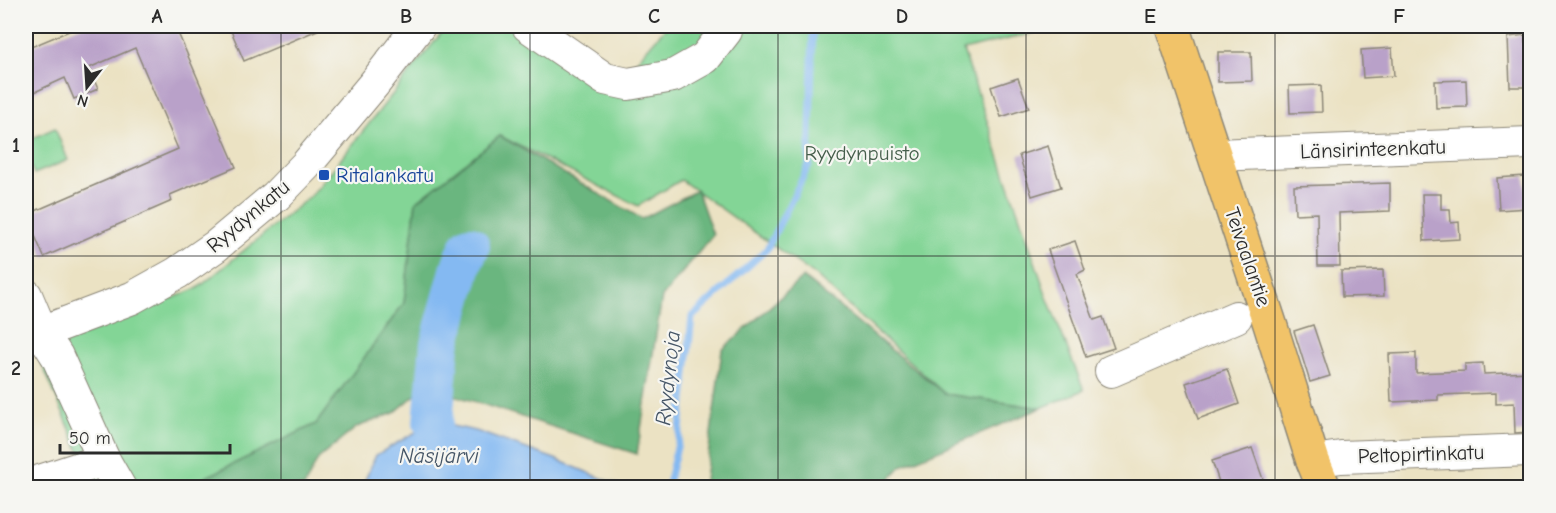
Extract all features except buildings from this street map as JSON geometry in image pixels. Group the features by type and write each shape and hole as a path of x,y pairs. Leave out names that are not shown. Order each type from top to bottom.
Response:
{"main road":[{"name":"Teivaalantie","path":"1172,26 1320,479"}],"street":[{"name":"Ryydynkatu","path":"34,335 132,298 177,273 216,246 276,196 306,165 419,26"},
{"path":"528,26 605,79 628,84 674,76 705,58 726,31"},
{"name":"Länsirinteenkatu","path":"1215,155 1530,143"},
{"path":"26,295 34,335 57,356 104,460 120,488"},
{"path":"1111,371 1236,317"},
{"name":"Peltopirtinkatu","path":"1320,479 1341,457 1530,450"},
{"path":"37,482 104,460"}],"green space":[{"name":"Ryydynpuisto","path":"447,26 550,26 625,74 667,26 1061,26 963,50 1047,297 1084,390 1041,408 945,394 816,276 681,180 638,206 500,136 416,202 404,303 316,424 186,487 95,487 37,353 198,288 313,194"},
{"path":"55,128 68,160 34,174 26,155 26,141"},
{"path":"500,136 642,219 697,190 713,235 662,297 637,454 426,386 394,413 357,427 318,459 304,487 186,487 316,424 404,303 416,202"},
{"path":"803,277 945,394 1041,408 901,466 883,487 704,487 722,350"}],"water":[{"name":"Näsijärvi","path":"433,422 476,431 555,459 623,487 362,487 376,455"}],"waterway":[{"name":"Ryydynoja","path":"667,488 679,439 692,317 767,249 809,165 813,26"},
{"path":"433,422 440,344 462,264 470,246"}],"place":[{"name":"Ritalankatu","path":"324,175"}]}
